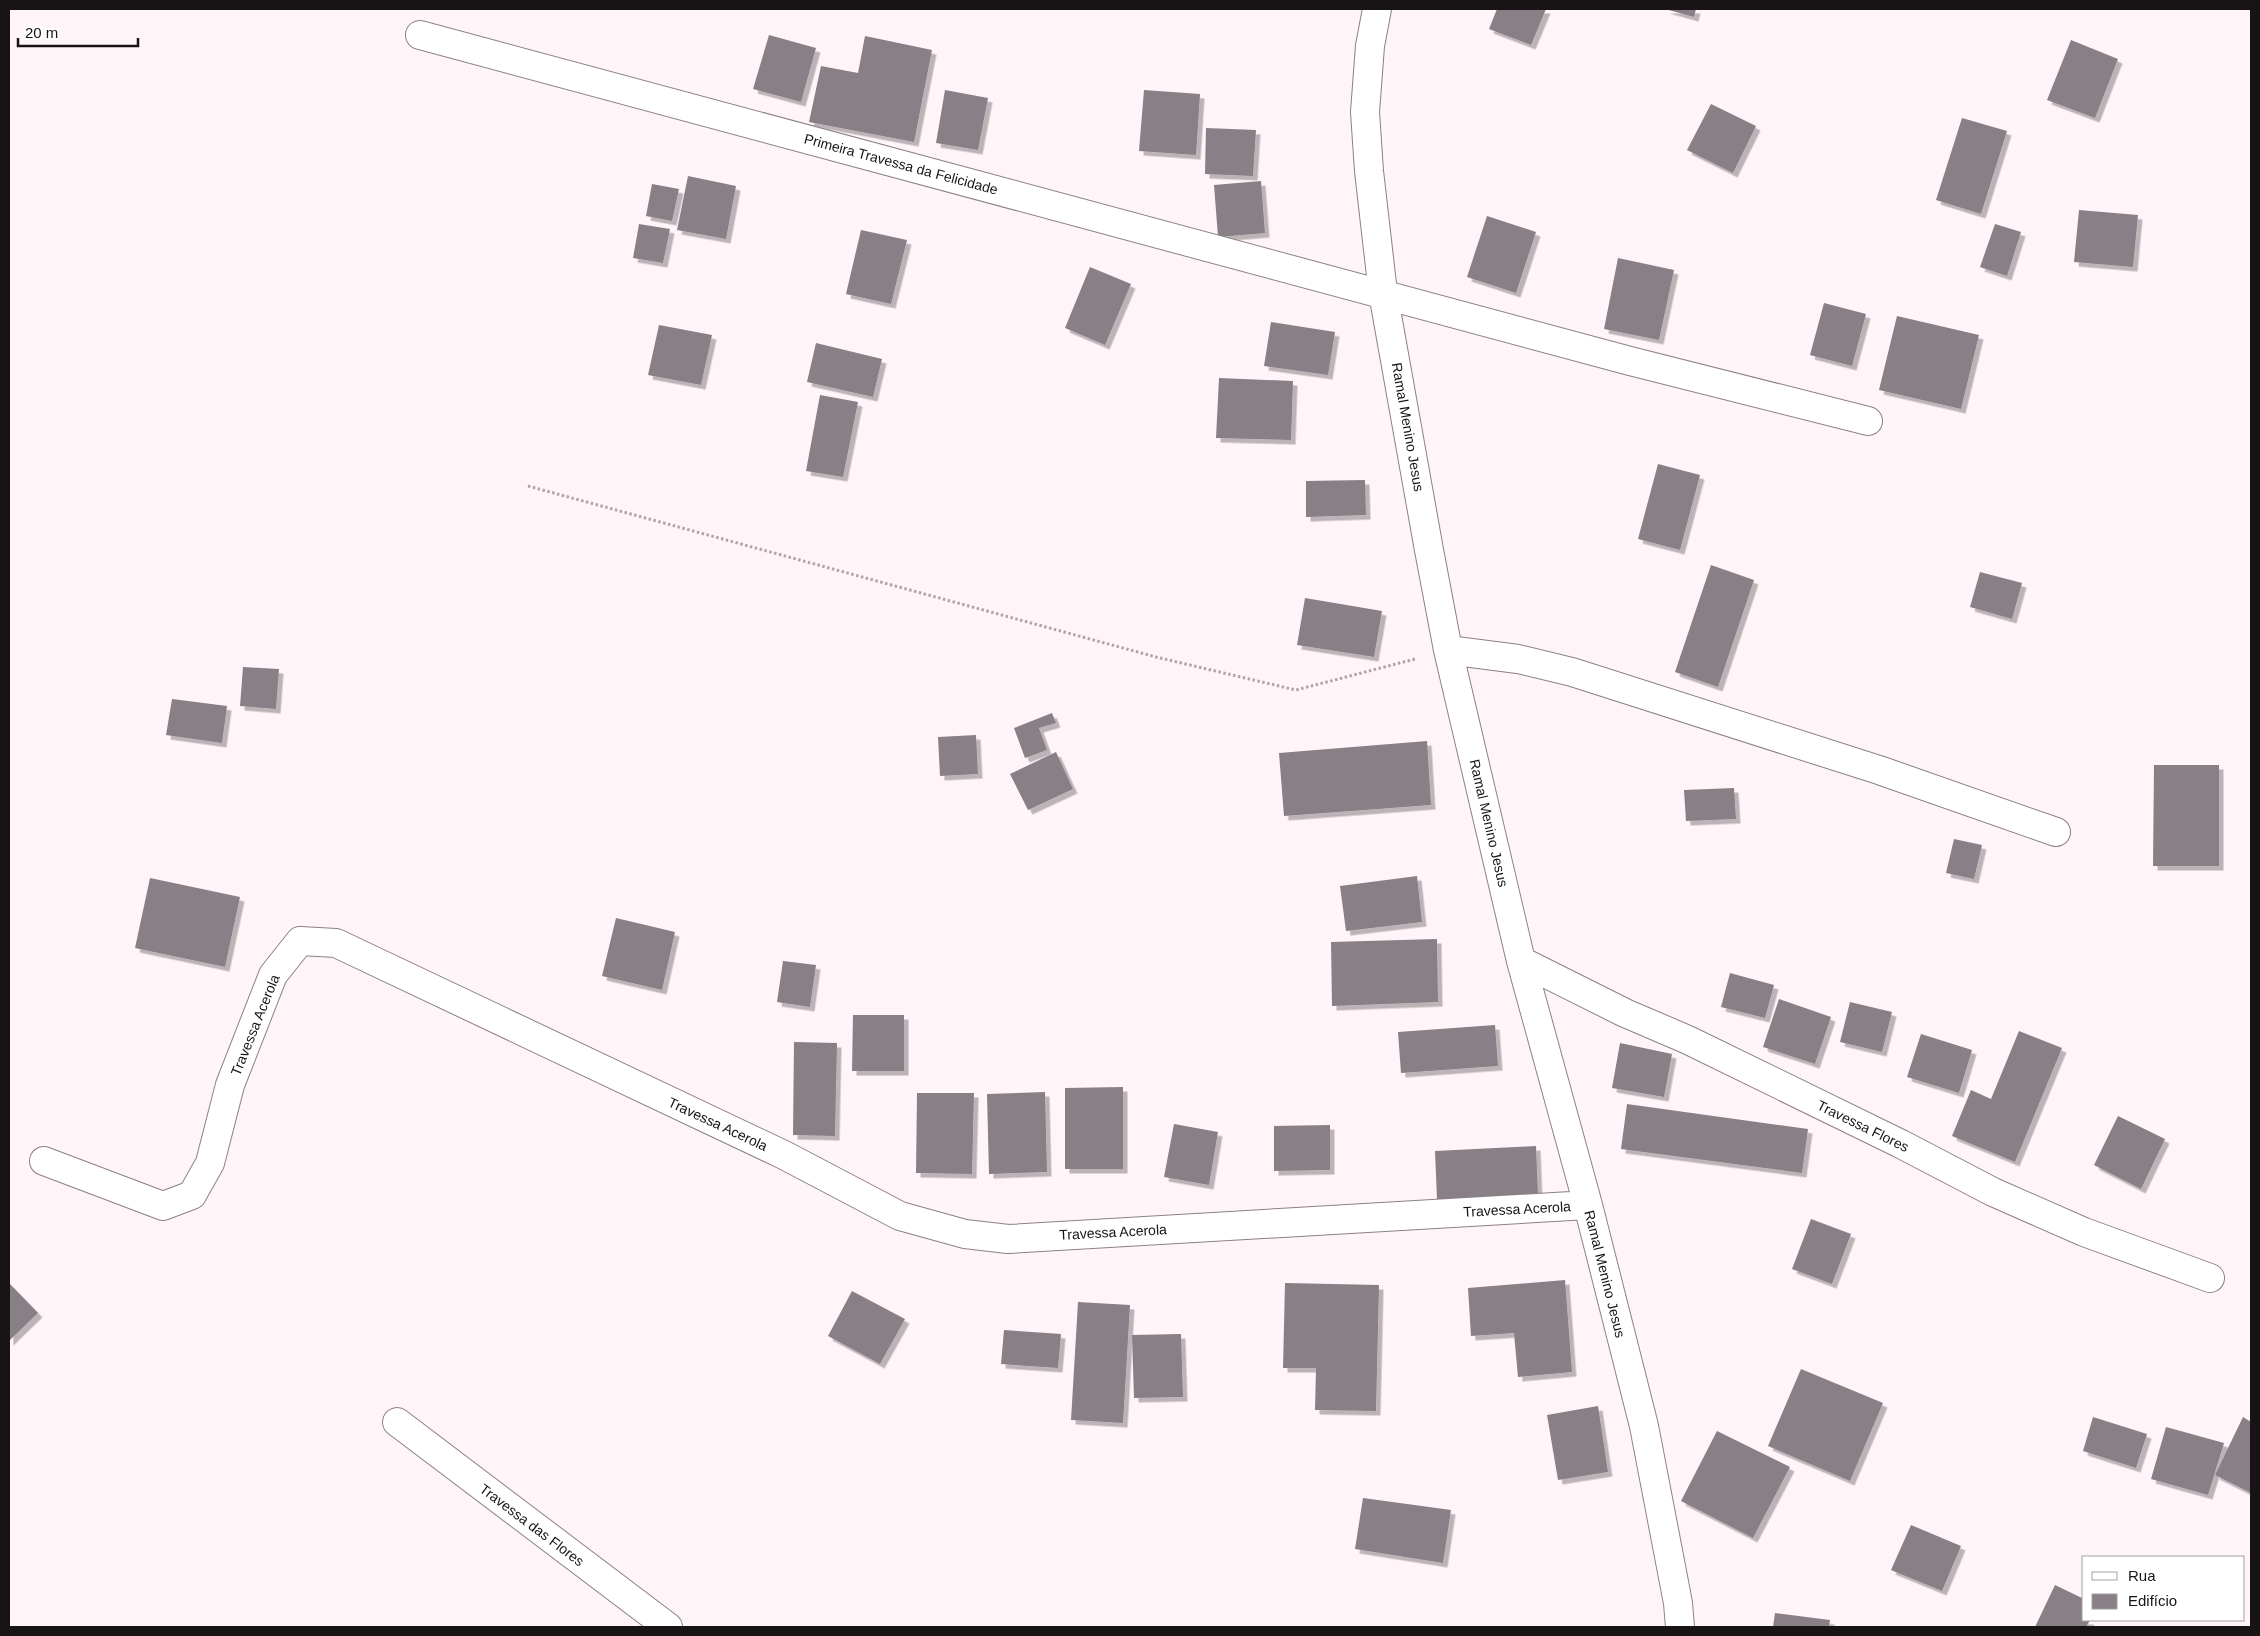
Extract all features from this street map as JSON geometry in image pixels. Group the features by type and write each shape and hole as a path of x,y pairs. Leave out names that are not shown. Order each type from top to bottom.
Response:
{"street":[{"name":"Ramal Menino Jesus","path":"1377,9 1370,46 1365,112 1369,171 1383,293 1448,650 1521,961 1588,1205 1644,1426 1678,1603 1680,1627"},
{"name":"Primeira Travessa da Felicidade","path":"420,35 1630,361 1868,421"},
{"path":"1448,650 1518,659 1572,672 1879,770 2056,832"},
{"name":"Travessa Acerola","path":"44,1161 162,1206 192,1194 210,1163 230,1085 273,975 300,942 309,942 336,943 784,1155 900,1216 965,1234 1008,1239 1588,1205"},
{"name":"Travessa Flores","path":"1521,961 1625,1013 1688,1040 1993,1192 2084,1232 2210,1278"},
{"name":"Travessa das Flores","path":"397,1422 668,1627"}],"path":[{"path":"528,486 1156,657 1296,690 1448,650"}],"building":[{"path":"1497,9 1546,9 1531,45 1489,29"},
{"path":"1665,9 1696,9 1694,17"},
{"path":"769,35 816,48 801,102 753,89"},
{"path":"865,36 932,50 914,142 809,122 821,66 858,73"},
{"path":"2071,40 2118,59 2095,118 2047,100"},
{"path":"945,90 988,98 978,150 936,143"},
{"path":"1144,90 1200,94 1196,155 1139,151"},
{"path":"1711,104 1756,126 1733,173 1687,150"},
{"path":"1962,118 2007,131 1981,214 1936,200"},
{"path":"1206,128 1256,130 1253,176 1205,174"},
{"path":"688,176 736,186 726,239 677,230"},
{"path":"1261,181 1265,233 1218,237 1214,185"},
{"path":"652,184 679,189 672,221 646,216"},
{"path":"2079,210 2138,215 2133,267 2074,262"},
{"path":"1487,216 1536,232 1516,293 1467,277"},
{"path":"639,224 670,229 663,263 633,258"},
{"path":"1995,224 2021,232 2007,276 1980,267"},
{"path":"861,230 907,240 891,304 846,294"},
{"path":"1618,258 1674,270 1659,340 1604,329"},
{"path":"1090,267 1131,284 1105,345 1065,328"},
{"path":"1824,303 1866,314 1852,366 1810,355"},
{"path":"1897,316 1979,335 1961,409 1879,390"},
{"path":"1271,322 1335,332 1328,375 1264,366"},
{"path":"659,325 712,335 701,385 648,375"},
{"path":"816,343 882,359 873,397 807,382"},
{"path":"1219,378 1293,381 1291,440 1216,438"},
{"path":"820,395 858,402 843,477 806,471"},
{"path":"1658,464 1700,475 1680,550 1638,539"},
{"path":"1365,480 1366,515 1306,517 1306,481"},
{"path":"1711,565 1754,580 1718,687 1675,672"},
{"path":"1980,572 2022,583 2012,619 1970,607"},
{"path":"1305,598 1382,611 1374,657 1297,645"},
{"path":"243,667 279,669 276,709 240,706"},
{"path":"172,699 227,706 222,743 166,735"},
{"path":"1052,713 1056,723 1039,728 1047,750 1025,758 1014,728"},
{"path":"976,735 978,774 940,776 938,737"},
{"path":"1427,741 1431,805 1284,816 1279,753"},
{"path":"1056,752 1073,789 1028,810 1010,774"},
{"path":"2154,765 2219,765 2219,866 2153,866"},
{"path":"1734,788 1736,819 1686,821 1684,790"},
{"path":"1954,839 1982,845 1974,879 1946,873"},
{"path":"1417,876 1422,922 1346,931 1340,886"},
{"path":"150,878 240,897 225,967 135,948"},
{"path":"616,918 675,932 662,990 602,976"},
{"path":"1437,939 1438,1002 1332,1006 1331,942"},
{"path":"783,961 816,965 810,1007 777,1002"},
{"path":"1730,973 1774,985 1765,1018 1721,1007"},
{"path":"1779,999 1831,1017 1815,1064 1763,1047"},
{"path":"1850,1002 1892,1012 1882,1052 1840,1042"},
{"path":"853,1015 904,1015 904,1071 852,1071"},
{"path":"1495,1025 1498,1066 1401,1073 1398,1032"},
{"path":"2019,1031 2062,1048 2015,1162 1952,1136 1971,1090 1991,1099"},
{"path":"1921,1034 1972,1050 1959,1093 1907,1077"},
{"path":"794,1042 837,1043 835,1136 793,1135"},
{"path":"1620,1043 1672,1054 1664,1097 1612,1088"},
{"path":"1123,1087 1123,1169 1065,1169 1065,1088"},
{"path":"1045,1092 1047,1172 989,1174 987,1094"},
{"path":"917,1093 974,1093 972,1174 916,1173"},
{"path":"1627,1104 1808,1129 1802,1173 1621,1149"},
{"path":"2118,1116 2165,1139 2141,1189 2094,1165"},
{"path":"1174,1124 1218,1132 1209,1185 1164,1177"},
{"path":"1330,1125 1330,1170 1274,1171 1274,1126"},
{"path":"1536,1146 1538,1195 1437,1200 1435,1151"},
{"path":"1811,1219 1851,1234 1832,1284 1792,1269"},
{"path":"1565,1280 1572,1372 1518,1377 1514,1333 1471,1336 1468,1288"},
{"path":"9,1283 38,1313 9,1341"},
{"path":"1285,1283 1379,1285 1376,1411 1315,1410 1316,1368 1283,1368"},
{"path":"852,1291 905,1319 880,1364 828,1336"},
{"path":"1078,1302 1130,1305 1123,1423 1071,1420"},
{"path":"1004,1330 1061,1334 1058,1368 1001,1364"},
{"path":"1181,1334 1183,1397 1134,1398 1132,1335"},
{"path":"1801,1369 1883,1403 1850,1481 1768,1446"},
{"path":"1598,1406 1608,1472 1558,1480 1547,1415"},
{"path":"2093,1417 2147,1434 2136,1468 2083,1451"},
{"path":"2243,1417 2251,1422 2251,1493 2215,1475"},
{"path":"2166,1427 2224,1443 2208,1495 2151,1479"},
{"path":"1717,1431 1790,1467 1753,1538 1681,1501"},
{"path":"1363,1498 1451,1510 1443,1563 1355,1549"},
{"path":"1911,1525 1961,1546 1942,1591 1891,1570"},
{"path":"2055,1585 2082,1598 2082,1621 2089,1621 2086,1627 2035,1627"},
{"path":"1775,1613 1830,1620 1829,1627 1773,1627"}]}
